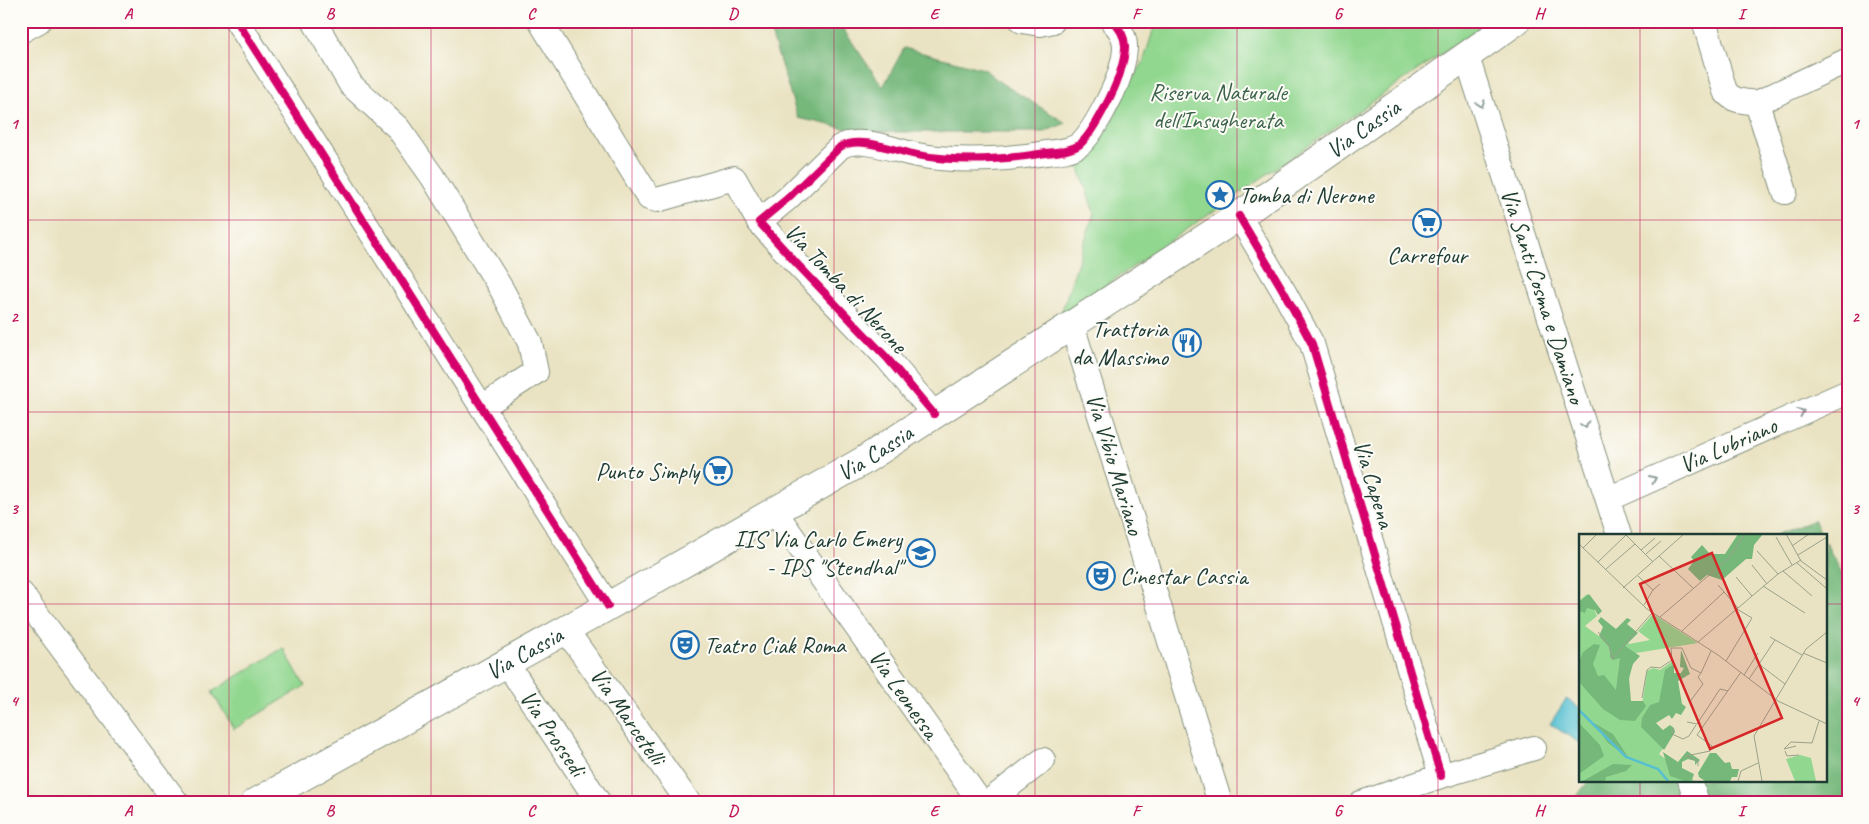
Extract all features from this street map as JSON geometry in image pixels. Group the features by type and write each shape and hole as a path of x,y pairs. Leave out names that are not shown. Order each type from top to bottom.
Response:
{"main road":[{"name":"Via Cassia","path":"255,803 566,630 863,461 1239,216 1467,58 1516,21"}],"street":[{"path":"21,31 39,21"},
{"path":"237,21 608,606"},
{"path":"314,21 351,85 398,128 432,176 502,290 530,343 536,372 482,408"},
{"path":"540,21 650,198 657,200 734,178 759,222"},
{"path":"1022,21 1040,24 1053,21"},
{"name":"Via Tomba di Nerone","path":"934,414 887,358 759,222 788,198 840,147 849,143 863,142 918,155 960,160 1011,159 1076,147 1088,135 1118,81 1126,48 1122,34 1112,21"},
{"path":"1704,21 1725,91 1736,100 1757,102 1848,60"},
{"name":"Via Santi Cosma e Damiano","path":"1467,58 1619,534"},
{"path":"1757,102 1785,192"},
{"name":"Via Capena","path":"1239,216 1312,344 1441,776"},
{"name":"Via Vibio Mariano","path":"1072,325 1220,803"},
{"name":"Via Lubriano","path":"1608,498 1848,392"},
{"name":"Via Leonessa","path":"775,512 981,803"},
{"path":"21,592 177,803"},
{"name":"Via Marcetelli","path":"566,630 689,803"},
{"name":"Via Prossedi","path":"506,662 599,803"},
{"path":"1361,803 1534,748"},
{"path":"987,803 1043,760"},
{"path":"1691,782 1697,803"}],"green space":[{"path":"767,21 843,21 841,26 883,87 904,48 984,69 1001,83 1066,123 1044,132 862,132 798,118"},
{"name":"Riserva Naturale dell'Insugherata","path":"1156,21 1489,21 1060,317 1094,213 1077,162 1110,126 1131,81 1143,63"},
{"path":"1814,520 1821,534 1779,534"},
{"path":"1826,544 1848,584 1848,803 1572,803 1588,782 1826,782"},
{"path":"283,648 305,686 234,729 212,692"}],"water":[{"path":"1566,699 1579,707 1579,742 1550,724"}],"cycle path":[{"path":"237,21 608,606"},
{"path":"934,414 887,358 759,222 788,198 840,147 848,144 867,143 917,155 966,160 998,159 1063,151 1079,145 1090,132 1102,112 1122,66 1125,52 1124,39 1122,33 1112,21"},
{"path":"1239,216 1312,344 1441,776"}],"place":[{"name":"Tomba di Nerone","path":"1220,195"},
{"name":"Carrefour","path":"1427,223"},
{"name":"Trattoria da Massimo","path":"1187,343"},
{"name":"Punto Simply","path":"718,471"},
{"name":"IIS Via Carlo Emery - IPS \"Stendhal\"","path":"921,553"},
{"name":"Cinestar Cassia","path":"1101,576"},
{"name":"Teatro Ciak Roma","path":"685,645"}]}
